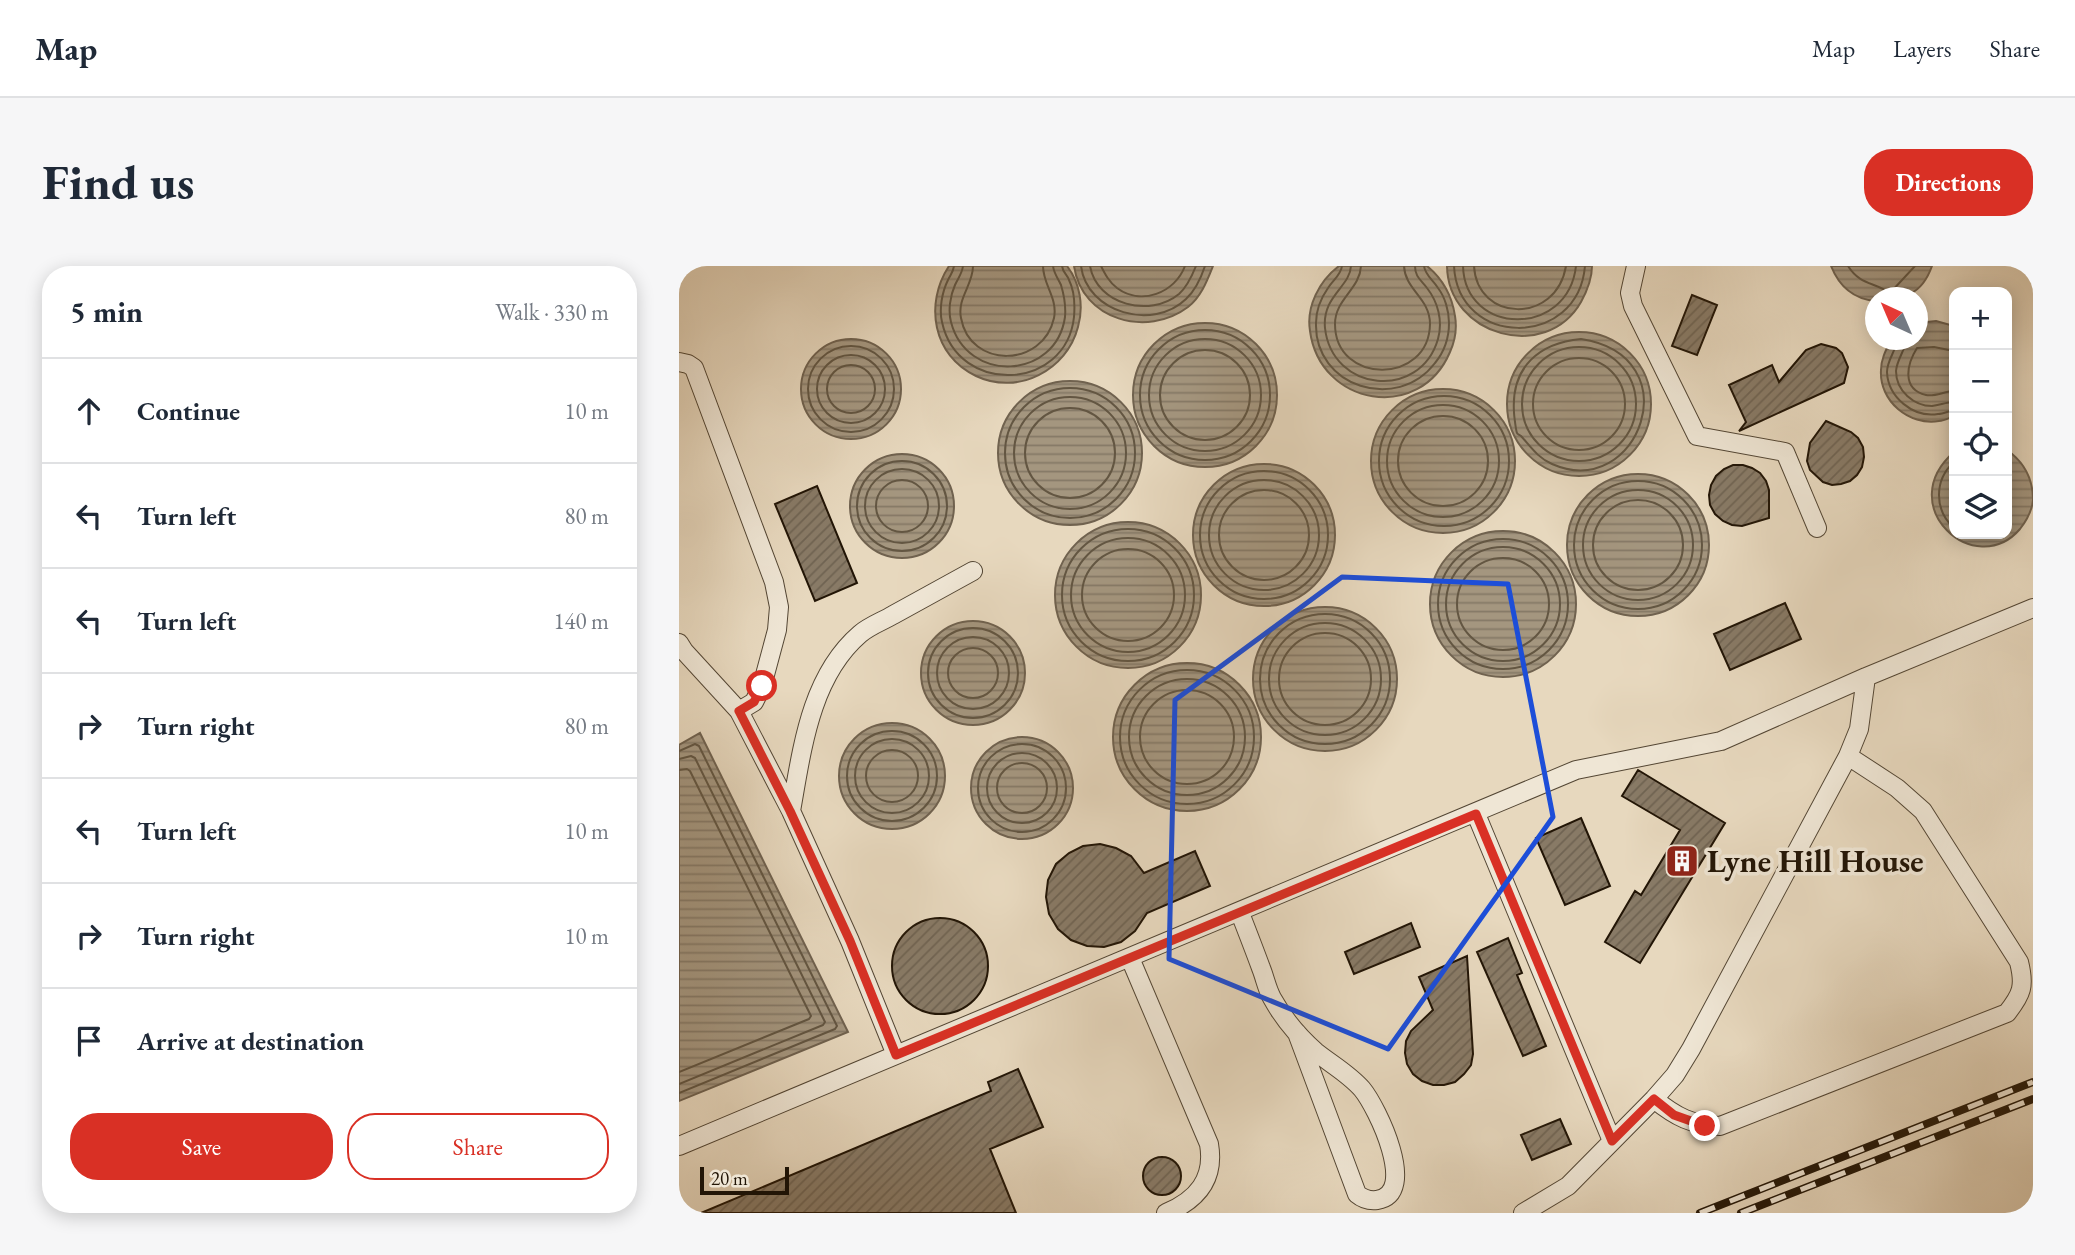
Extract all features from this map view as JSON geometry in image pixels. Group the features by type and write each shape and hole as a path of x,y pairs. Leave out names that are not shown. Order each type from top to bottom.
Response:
{"lane":[{"path":"1636,266 1630,293 1633,306 1697,436 1785,452 1817,528"},
{"path":"679,362 694,369 774,582 779,607 777,630 762,686 754,702 739,711"},
{"path":"790,811 814,707 828,674 843,653 862,633 973,571"},
{"path":"679,1146 1576,770 1721,741 1865,677 2033,608"},
{"path":"679,643 739,711 790,811 850,941 896,1055"},
{"path":"1524,1213 1568,1186 1675,1076 1848,757 1859,729 1865,677"},
{"path":"1654,1099 1674,1115 1705,1126 1720,1126 2007,1013 2021,997 2023,977 2019,962 1923,811 1898,788 1848,757"},
{"path":"1476,814 1612,1141"},
{"path":"1240,913 1272,997 1297,1033 1362,1089 1377,1114 1390,1146 1396,1180 1394,1188 1384,1198 1369,1200 1357,1194 1297,1033"},
{"path":"1130,958 1209,1144 1212,1157 1199,1191 1191,1200 1166,1213"}],"highlighted area":[{"path":"1342,577 1508,584 1553,817 1388,1049 1169,959 1175,700"}],"water":[{"path":"949,266 1067,266 1078,287 1081,311 1072,342 1063,356 1039,375 1008,383 976,376 961,367 950,356 942,342 935,312 941,281"},
{"path":"1074,266 1213,266 1200,294 1188,307 1172,316 1136,322 1103,311 1089,300 1080,285"},
{"path":"1339,266 1427,266 1433,271 1449,295 1456,325 1450,352 1436,375 1417,389 1395,396 1372,396 1351,389 1332,376 1318,356 1309,322 1315,295 1325,279"},
{"path":"1447,266 1592,266 1583,298 1565,321 1545,332 1523,336 1501,333 1481,324 1463,310 1452,290"},
{"path":"1831,266 1932,266 1920,287 1865,287 1865,299 1848,290 1838,280"},
{"path":"1928,322 1949,325 1949,418 1928,422 1907,415 1891,401 1885,392 1881,366 1886,350 1928,350"},
{"path":"1205,323 1232,329 1256,344 1271,368 1277,395 1271,422 1256,446 1232,461 1205,467 1178,461 1154,446 1139,422 1133,395 1139,368 1154,344 1178,329"},
{"path":"1579,332 1607,337 1630,353 1646,376 1651,404 1646,432 1630,455 1607,471 1579,476 1551,471 1528,455 1512,432 1507,404 1512,376 1528,353 1551,337"},
{"path":"851,339 879,347 893,361 901,389 893,417 879,431 851,439 823,431 809,417 801,389 809,361 823,347"},
{"path":"1070,381 1097,387 1121,402 1136,426 1142,453 1136,480 1121,504 1097,519 1070,525 1043,519 1019,504 1004,480 998,453 1004,426 1019,402 1043,387"},
{"path":"1443,389 1470,395 1494,410 1509,434 1515,461 1509,488 1494,512 1470,527 1443,533 1416,527 1392,512 1377,488 1371,461 1377,434 1392,410 1416,395"},
{"path":"902,454 922,458 939,469 950,486 954,506 950,526 939,543 922,554 902,558 882,554 865,543 854,526 850,506 854,486 865,469 882,458"},
{"path":"2012,455 2023,465 2033,492 2032,508 2020,529 2012,535"},
{"path":"1949,458 1949,532 1936,514 1932,494 1937,473"},
{"path":"1264,464 1291,469 1314,485 1330,508 1335,535 1330,562 1314,585 1291,601 1264,606 1237,601 1214,585 1198,562 1193,535 1198,508 1214,485 1237,469"},
{"path":"1638,474 1665,479 1688,495 1704,518 1709,545 1704,572 1688,595 1665,611 1638,616 1611,611 1588,595 1572,572 1567,545 1572,518 1588,495 1611,479"},
{"path":"1128,522 1156,528 1179,544 1195,567 1201,595 1195,623 1179,646 1156,662 1128,668 1100,662 1077,646 1061,623 1055,595 1061,567 1077,544 1100,528"},
{"path":"1503,531 1531,537 1554,553 1570,576 1576,604 1570,632 1554,655 1531,671 1503,677 1475,671 1452,655 1436,632 1430,604 1436,576 1452,553 1475,537"},
{"path":"1959,539 2007,539 2002,543 1982,546"},
{"path":"1325,607 1353,612 1376,628 1392,651 1397,679 1392,707 1376,730 1353,746 1325,751 1297,746 1274,730 1258,707 1253,679 1258,651 1274,628 1297,612"},
{"path":"973,621 993,625 1016,644 1021,653 1025,673 1021,693 1002,716 993,721 973,725 953,721 930,702 925,693 921,673 925,653 944,630 953,625"},
{"path":"1187,663 1215,669 1239,685 1255,709 1261,737 1255,765 1239,789 1215,805 1187,811 1159,805 1135,789 1119,765 1113,737 1119,709 1135,685 1159,669"},
{"path":"892,723 912,727 929,739 941,756 945,776 941,796 929,813 912,825 892,829 872,825 855,813 843,796 839,776 843,756 855,739 872,727"},
{"path":"700,733 848,1032 679,1101 679,745"},
{"path":"1022,737 1042,741 1058,752 1069,768 1073,788 1069,808 1058,824 1042,835 1022,839 1002,835 986,824 975,808 971,788 975,768 986,752 1002,741"}],"building":[{"path":"1692,295 1717,305 1697,355 1672,346"},
{"path":"1821,344 1836,348 1842,353 1848,367 1844,383 1739,431 1746,422 1729,385 1772,365 1779,382 1806,350"},
{"path":"1826,421 1851,432 1863,447 1862,467 1850,481 1841,484 1823,482 1810,470 1807,461 1810,443"},
{"path":"1733,465 1752,468 1766,481 1769,490 1769,518 1742,526 1723,521 1715,514 1710,505 1711,485 1716,476"},
{"path":"817,486 857,583 815,601 775,504"},
{"path":"1785,603 1801,639 1730,670 1714,634"},
{"name":"Lyne Hill House","path":"1638,770 1725,823 1640,963 1605,942 1635,891 1641,895 1680,830 1622,796"},
{"path":"1581,818 1610,886 1565,905 1536,838"},
{"path":"1100,844 1131,856 1144,873 1195,851 1210,886 1147,913 1135,931 1121,942 1104,947 1087,946 1071,940 1058,929 1049,914 1046,897 1048,880 1056,864 1069,853 1083,846"},
{"path":"940,918 958,922 974,932 984,948 988,966 984,984 974,1000 958,1010 940,1014 922,1010 906,1000 896,984 892,966 896,948 906,932 922,922"},
{"path":"1411,923 1420,947 1354,974 1345,952"},
{"path":"1508,938 1522,973 1517,975 1546,1046 1523,1056 1477,952"},
{"path":"1467,956 1473,1054 1471,1065 1455,1082 1433,1085 1413,1074 1405,1053 1406,1041 1411,1031 1433,1010 1419,977"},
{"path":"1018,1069 1043,1127 990,1149 1016,1213 701,1213 991,1091 988,1082"},
{"path":"1560,1119 1571,1144 1532,1160 1521,1135"},
{"path":"1162,1157 1175,1163 1181,1176 1175,1189 1162,1195 1149,1189 1143,1176 1149,1163"}],"railway":[{"path":"1700,1213 2033,1082"},
{"path":"1741,1213 2033,1099"}],"place":[{"name":"Lyne Hill House","path":"1682,861"}],"route":[{"path":"762,686 754,702 739,711 790,811 850,941 896,1055 1476,814 1612,1141 1654,1099 1674,1115 1705,1126"}]}
